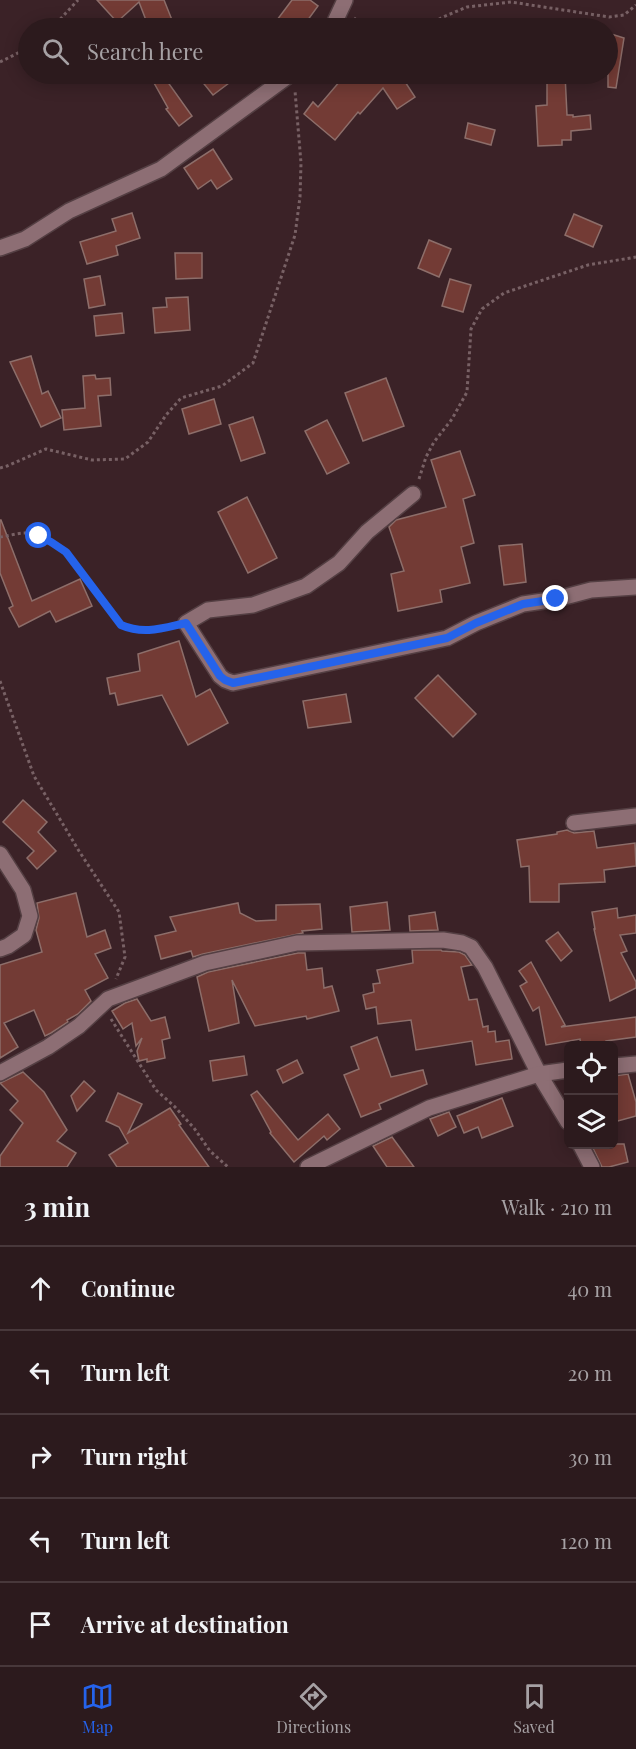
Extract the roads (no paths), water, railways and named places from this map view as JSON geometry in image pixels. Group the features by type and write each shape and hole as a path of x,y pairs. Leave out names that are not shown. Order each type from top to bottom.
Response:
{"street":[{"path":"337,18 345,0"},
{"path":"0,248 25,240 69,211 161,169 284,84"},
{"path":"413,494 367,532 339,563 306,585 252,605 208,610 186,623 220,676 233,683 447,638 476,623 523,604 591,590 636,587"},
{"path":"574,822 636,816"},
{"path":"0,854 23,890 30,916 24,935 0,949"},
{"path":"0,1073 48,1047 79,1026 108,999 205,963 297,943 443,940 471,947 485,967 539,1074 564,1115"},
{"path":"618,1066 636,1064"},
{"path":"308,1167 429,1108 539,1074 564,1071"},
{"path":"583,1149 592,1167"}]}
